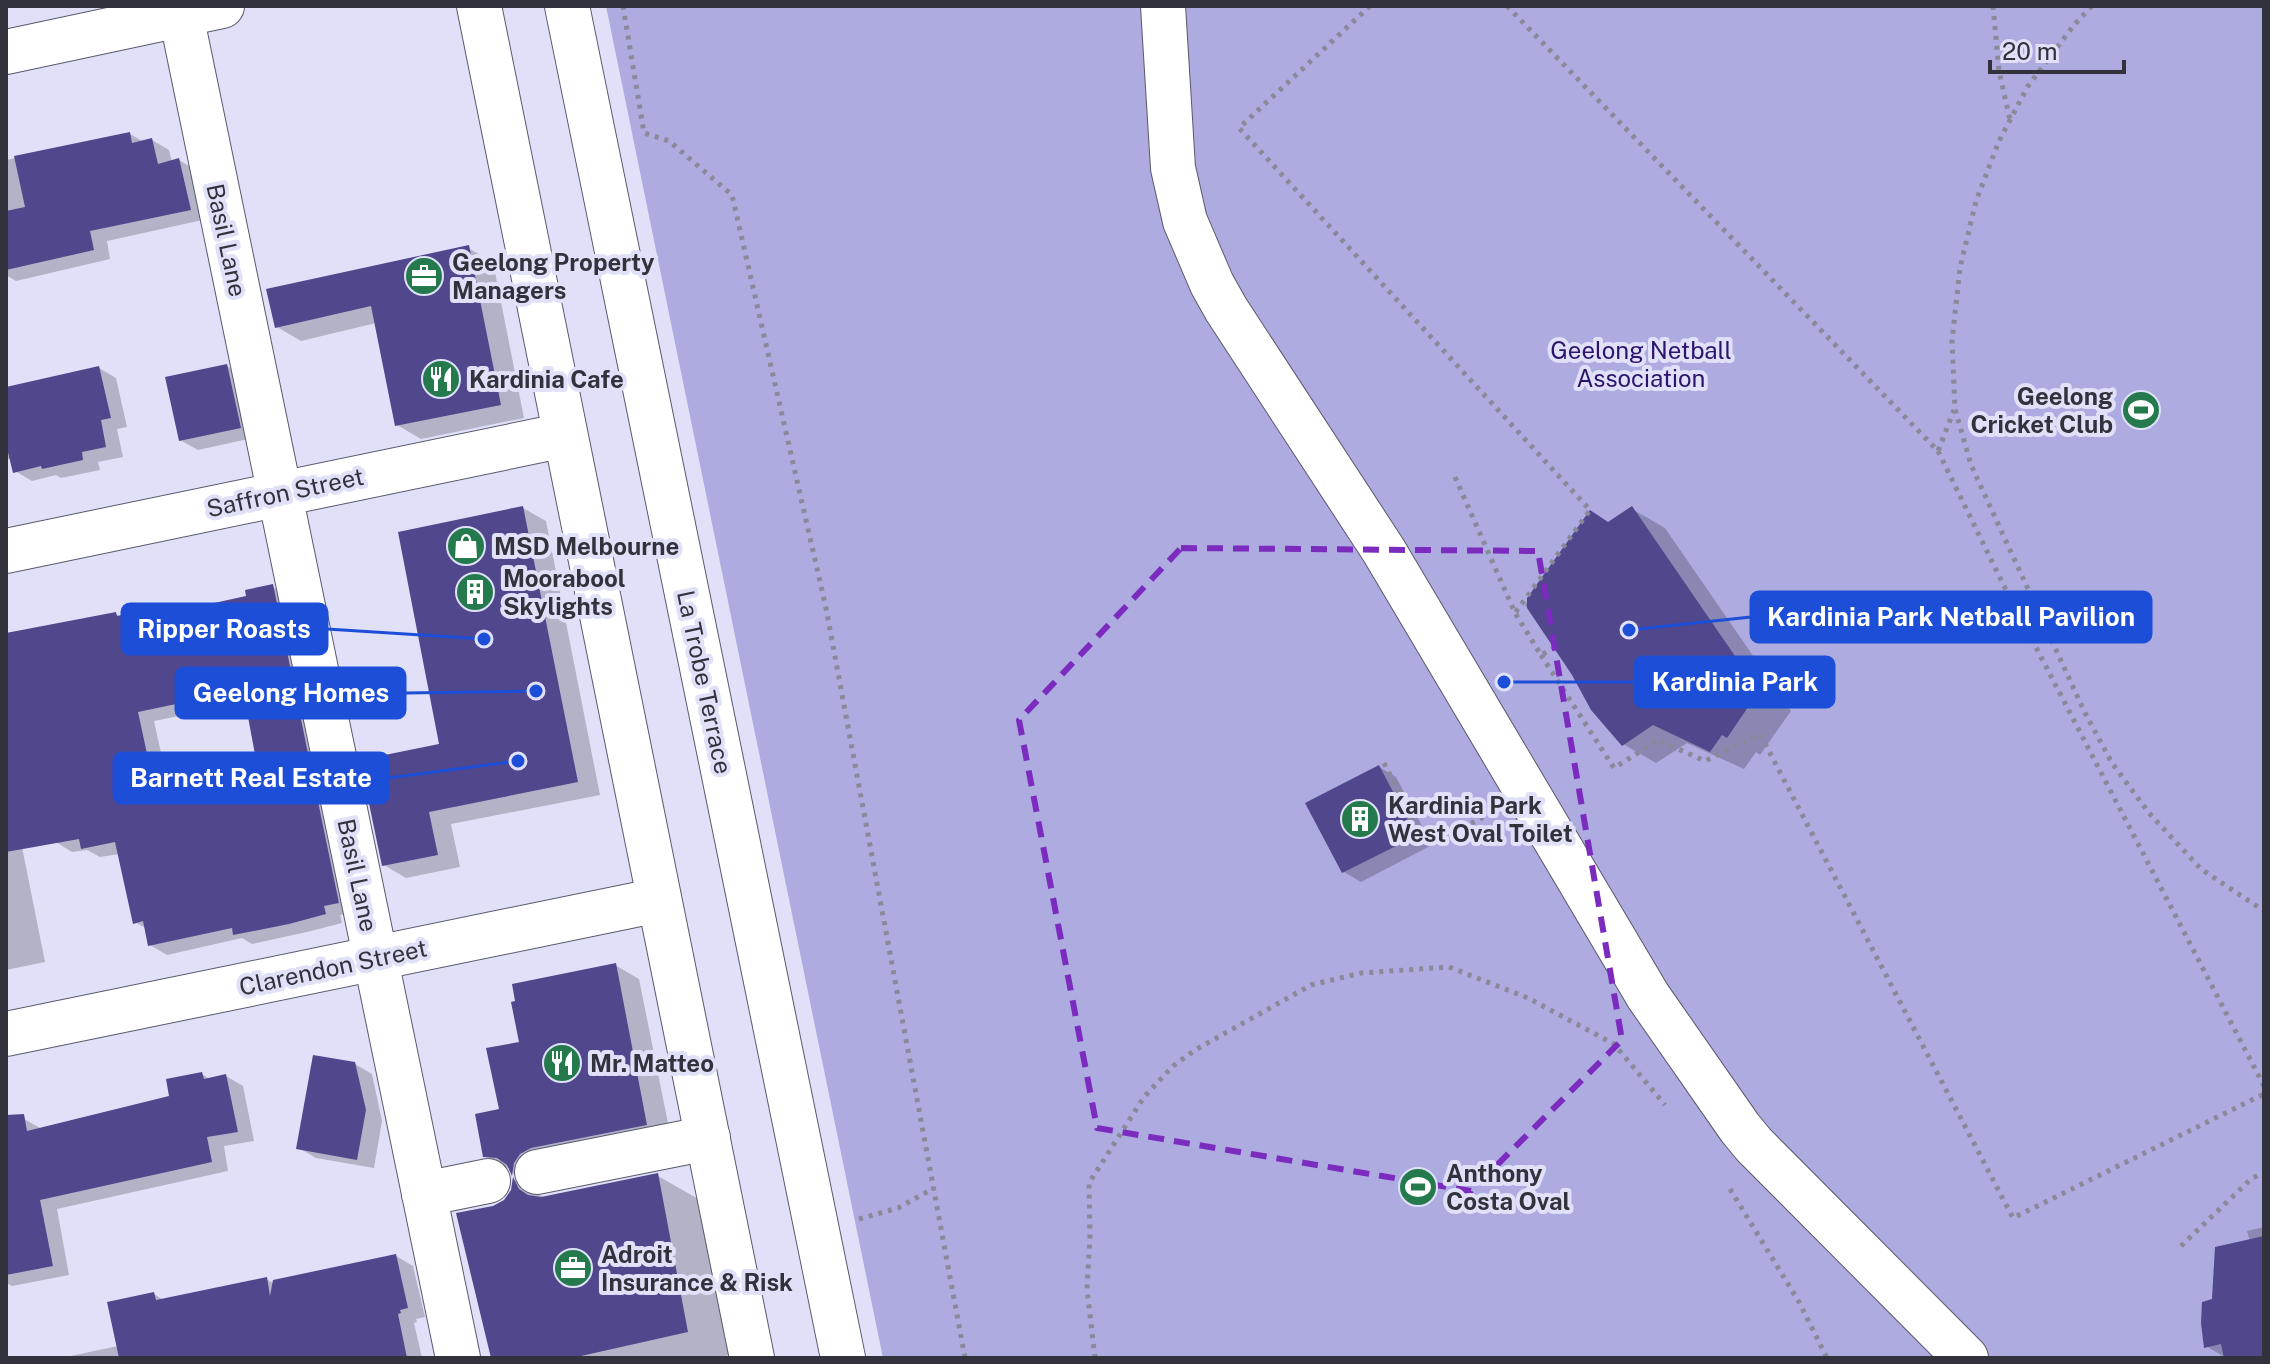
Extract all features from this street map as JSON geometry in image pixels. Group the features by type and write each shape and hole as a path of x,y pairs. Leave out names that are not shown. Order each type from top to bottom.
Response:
{"main road":[{"path":"479,6 752,1358"},
{"name":"La Trobe Terrace","path":"567,6 843,1358"},
{"path":"1163,6 1173,168 1185,221 1226,309 1384,551 1648,996 1740,1128 1966,1358"},
{"path":"6,52 201,11"},
{"name":"Basil Lane","path":"201,11 279,494 458,1358"},
{"name":"Saffron Street","path":"6,551 565,435"},
{"name":"Clarendon Street","path":"6,1034 659,900"},
{"path":"537,1172 708,1138"},
{"path":"424,1194 488,1181"}],"path":[{"path":"623,6 644,133 669,141 732,195 826,608 965,1358"},
{"path":"1370,6 1239,128 1590,510 1515,613"},
{"path":"1507,6 1938,451 2003,584 2264,1086"},
{"path":"1993,6 1999,71 2010,120"},
{"path":"2092,6 2028,86 1999,141 1976,201 1960,268 1952,341 1955,409 1971,465 2085,713 2112,763 2149,813 2201,869 2264,911"},
{"path":"1938,451 1955,409"},
{"path":"1455,477 1515,613 1614,768 1658,740 1705,761 1760,734 2013,1218 2264,1094"},
{"path":"1541,655 1554,648"},
{"path":"1384,763 1418,830 1432,834 1465,828 1528,790"},
{"path":"1095,1358 1087,1289 1089,1183 1144,1097 1173,1066 1195,1050 1311,985 1361,973 1449,967 1528,998 1614,1044 1665,1105"},
{"path":"2181,1246 2252,1178 2264,1173"},
{"path":"1724,1180 1799,1302 1827,1358"},
{"path":"858,1219 898,1208 934,1188"}],"highlighted area":[{"path":"1181,548 1538,551 1622,1040 1471,1191 1097,1128 1019,720"}],"green space":[{"name":"Geelong Netball Association","path":"606,6 2264,6 2264,1358 883,1358"}],"building":[{"path":"130,132 132,143 152,138 158,164 179,158 191,210 90,231 94,250 6,270 6,211 25,207 14,156"},
{"path":"469,245 501,405 395,426 371,306 275,328 266,289"},
{"path":"227,364 241,428 179,441 165,377"},
{"path":"99,366 111,418 101,420 106,447 82,452 83,460 13,473 6,444 6,387"},
{"path":"523,506 578,782 429,812 438,855 382,866 360,760 439,744 398,532"},
{"path":"1632,506 1759,691 1727,738 1722,735 1710,752 1653,725 1622,746 1591,710 1572,675 1527,608 1527,598 1590,510 1608,522"},
{"path":"273,584 339,903 324,906 326,914 289,924 233,935 232,928 148,946 143,921 133,924 115,842 81,849 79,839 6,852 6,633 162,606 164,614 246,596 245,590","holes":["243,690 257,765 154,786 138,712"]},
{"name":"Kardinia Park West Oval Toilet","path":"1379,765 1416,836 1342,873 1305,803"},
{"name":"Mr. Matteo","path":"616,963 647,1125 531,1148 520,1154 514,1163 512,1176 507,1165 497,1158 483,1157 475,1114 499,1109 486,1048 519,1042 511,1002 515,1001 512,984"},
{"path":"313,1055 355,1062 366,1110 357,1160 296,1149"},
{"path":"202,1072 204,1079 226,1074 238,1132 207,1137 212,1162 40,1200 53,1266 6,1275 6,1115 24,1114 27,1131 169,1096 166,1079"},
{"name":"Adroit Insurance & Risk","path":"658,1173 688,1332 572,1358 491,1358 456,1213 493,1206 504,1200 511,1190 513,1177 519,1189 528,1195 541,1197"},
{"path":"2264,1236 2264,1358 2224,1358 2221,1344 2204,1348 2201,1323 2202,1302 2212,1299 2215,1247"},
{"path":"396,1254 408,1308 400,1310 398,1314 407,1358 119,1358 107,1302 154,1292 156,1300 267,1277 270,1296 273,1280"}],"place":[{"name":"Geelong Property Managers","path":"424,276"},
{"name":"Kardinia Cafe","path":"441,379"},
{"name":"Geelong Cricket Club","path":"2141,410"},
{"name":"MSD Melbourne","path":"466,546"},
{"name":"Moorabool Skylights","path":"475,592"},
{"name":"Kardinia Park Netball Pavilion","path":"1629,630"},
{"name":"Ripper Roasts","path":"484,639"},
{"name":"Kardinia Park","path":"1504,682"},
{"name":"Geelong Homes","path":"536,691"},
{"name":"Barnett Real Estate","path":"518,761"},
{"name":"Kardinia Park West Oval Toilet","path":"1360,819"},
{"name":"Mr. Matteo","path":"562,1063"},
{"name":"Anthony Costa Oval","path":"1418,1187"},
{"name":"Adroit Insurance & Risk","path":"573,1268"}]}
